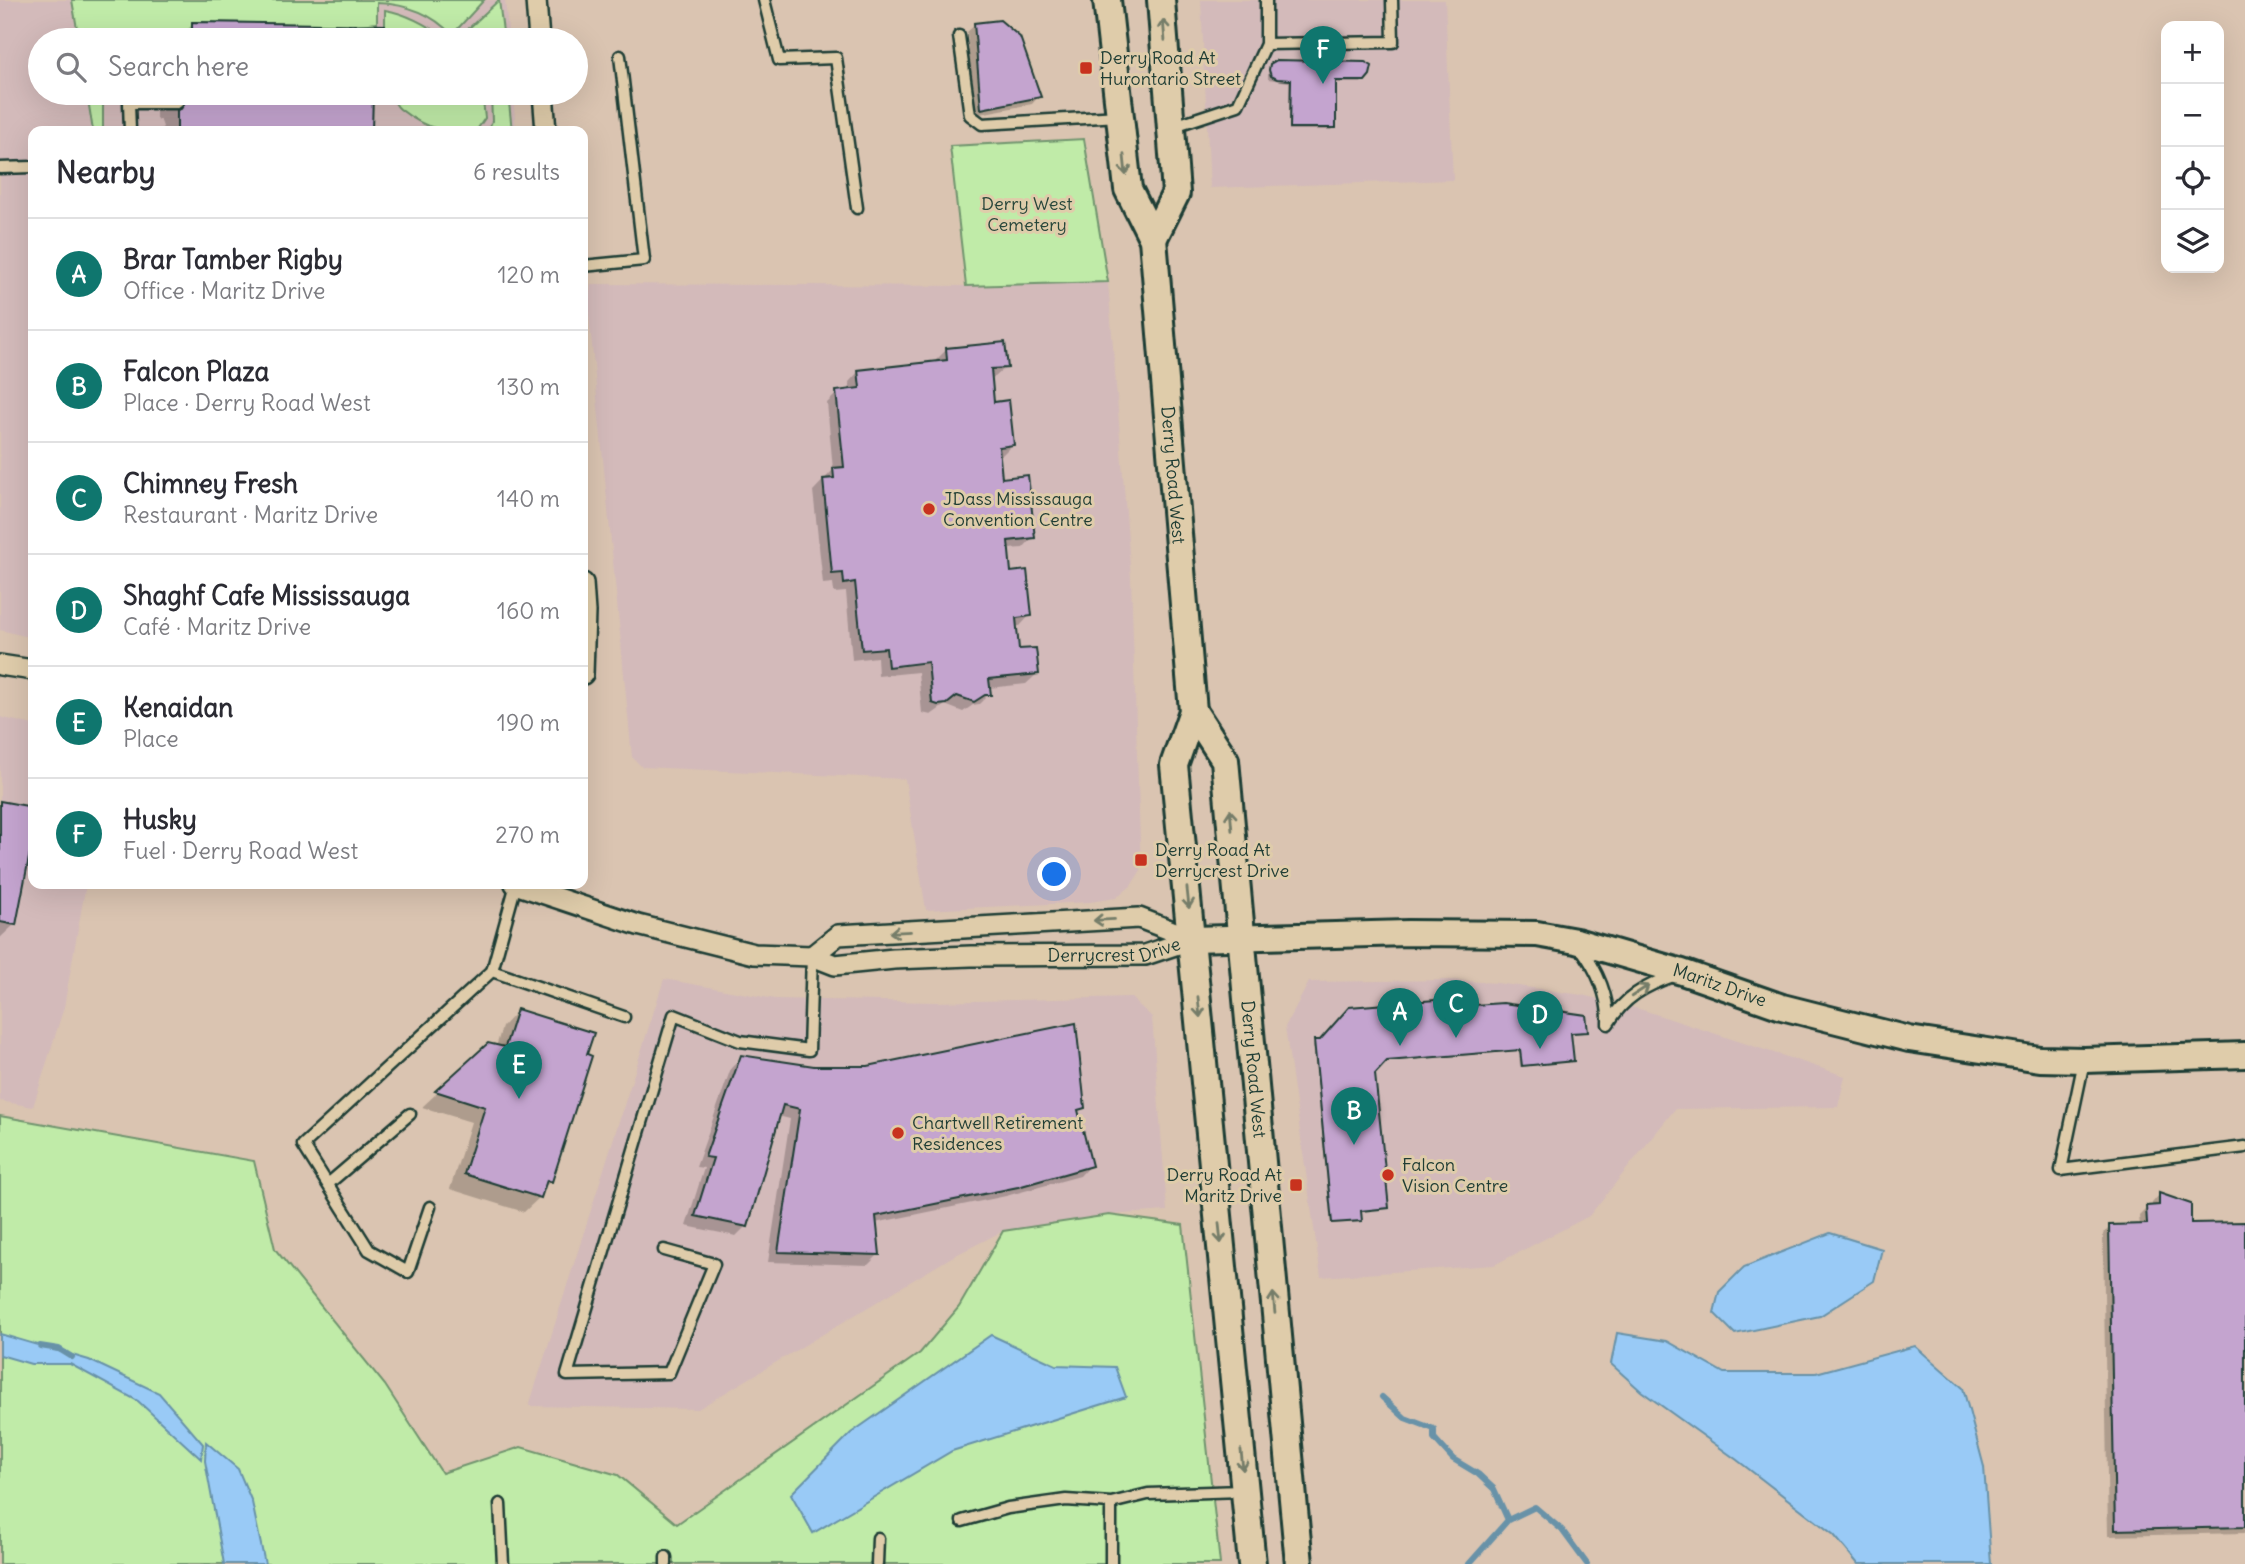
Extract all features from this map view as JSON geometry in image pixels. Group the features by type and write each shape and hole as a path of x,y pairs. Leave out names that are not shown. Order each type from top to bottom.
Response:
{"main road":[{"name":"Derry Road West","path":"1107,0 1128,189 1153,239 1193,711 1174,765 1252,1564"},
{"path":"1153,239 1176,193 1161,0"},
{"name":"Derry Road West","path":"1193,711 1225,760 1299,1564"}],"street":[{"path":"536,0 538,28"},
{"path":"544,105 546,126"},
{"path":"0,665 28,669"},
{"name":"Derrycrest Drive","path":"531,889 638,925 741,951 811,956 835,965 894,959 1145,955 1193,939"},
{"name":"Derrycrest Drive","path":"811,956 838,935 1139,918 1193,939"},
{"name":"Maritz Drive","path":"1193,939 1537,934 1576,941 1682,972 1782,1007 1909,1038 2040,1059 2245,1055"}],"lane":[{"path":"764,0 779,60 836,58 857,208"},
{"path":"1172,127 1238,105 1266,44 1266,0"},
{"path":"1266,44 1393,42 1392,0"},
{"path":"959,36 970,115 982,124 1120,116"},
{"path":"588,266 644,260 620,56"},
{"path":"129,105 130,126"},
{"path":"0,168 28,167"},
{"path":"430,1207 408,1272 369,1250 303,1145 492,971 515,889"},
{"path":"1576,941 1600,980 1609,1006 1608,1024 1625,1001 1640,989 1682,972"},
{"path":"664,1250 714,1264 669,1373 568,1375 674,1015 740,1041 808,1050 811,956"},
{"path":"492,971 624,1017"},
{"path":"2084,1060 2061,1170 2245,1147"},
{"path":"328,1184 410,1114"},
{"path":"962,1521 1008,1508 1066,1500 1111,1503 1148,1494 1246,1492"},
{"path":"1111,1503 1111,1564"},
{"path":"500,1504 504,1564"},
{"path":"877,1564 878,1538"}],"shaded area":[{"path":"0,0 505,0 508,28 28,28 28,105 514,105 516,126 28,126 28,637 0,630"},
{"path":"1201,0 1445,0 1453,180 1210,188"},
{"path":"1108,282 1131,578 1141,870 1131,886 1116,898 1090,902 926,910 905,779 642,767 632,757 588,305 591,284 966,286"},
{"path":"0,717 28,724 28,889 85,889 64,1007 33,1107 0,1101"},
{"path":"664,979 775,999 936,1002 1130,997 1152,1017 1167,1211 1109,1215 1003,1231 950,1258 698,1409 529,1406"},
{"path":"1450,980 1497,983 1582,995 1643,1010 1845,1076 1838,1107 1675,1109 1589,1216 1494,1265 1321,1277 1285,1027 1309,982"}],"green space":[{"path":"72,0 484,0 458,28 445,28 418,11 377,3 377,23 359,25 193,22 193,28 77,28"},
{"path":"499,0 502,28 469,28"},
{"path":"385,10 402,14 430,28 385,28"},
{"path":"89,105 103,105 103,126 92,126"},
{"path":"397,105 483,105 485,118 479,126 427,126"},
{"path":"491,105 509,105 511,126 490,126"},
{"name":"Derry West Cemetery","path":"1084,139 1108,282 966,286 950,146"},
{"path":"0,1116 254,1161 275,1249 385,1385 442,1473 521,1447 618,1475 677,1524 920,1353 959,1307 1003,1231 1109,1215 1183,1225 1220,1564 0,1564"}],"water":[{"path":"1830,1233 1882,1249 1874,1281 1820,1316 1735,1334 1714,1313 1719,1292 1744,1267"},
{"path":"1617,1333 1667,1341 1724,1373 1816,1373 1915,1346 1963,1388 1984,1467 1991,1564 1858,1564 1834,1535 1737,1460 1641,1391 1611,1364"},
{"path":"0,1334 89,1360 159,1393 203,1444 201,1459 138,1401 70,1364 31,1364 0,1355"},
{"path":"991,1335 1056,1365 1115,1367 1126,1397 952,1451 813,1533 791,1494 851,1433"},
{"path":"206,1442 238,1469 252,1502 265,1564 224,1564 205,1461"}],"building":[{"path":"1000,20 1020,37 1041,97 981,109 974,23"},
{"path":"192,22 385,25 385,28 192,28"},
{"path":"1277,60 1365,62 1372,66 1365,81 1336,81 1336,128 1290,128 1291,80 1271,76 1270,64"},
{"path":"183,105 373,105 372,126 177,126 177,110"},
{"name":"JDass Mississauga Convention Centre","path":"1005,342 1008,368 991,369 994,402 1009,400 1014,445 999,447 1002,478 1028,475 1035,538 1008,541 1011,572 1027,570 1032,616 1016,618 1019,649 1036,648 1039,674 989,679 991,695 985,695 974,702 957,696 947,704 938,705 932,703 928,662 888,667 886,648 862,650 855,582 844,584 843,573 832,574 823,479 834,478 833,468 844,467 836,391 860,388 858,370 947,360 946,348"},
{"path":"0,801 28,806 28,863 16,925 0,922"},
{"path":"1460,998 1460,1006 1503,1003 1586,1015 1588,1032 1571,1033 1574,1061 1522,1066 1520,1050 1387,1061 1375,1074 1389,1208 1361,1211 1362,1221 1332,1223 1314,1040 1320,1040 1349,1007"},
{"path":"517,1009 594,1033 587,1054 592,1056 552,1182 547,1180 541,1198 464,1174 485,1107 435,1091 488,1043 505,1047"},
{"name":"Chartwell Retirement Residences","path":"1076,1023 1085,1108 1078,1110 1092,1166 1018,1187 876,1216 880,1255 778,1252 800,1109 783,1105 748,1227 695,1216 713,1158 705,1157 741,1055 814,1066 868,1066"},
{"path":"2159,1193 2191,1204 2191,1223 2245,1222 2245,1527 2115,1530 2109,1225 2147,1224 2146,1206 2159,1205"}],"waterway":[{"path":"40,1346 59,1349 72,1357"},
{"path":"1382,1397 1405,1418 1434,1429 1434,1438 1453,1459 1478,1474 1494,1489 1508,1520"},
{"path":"1469,1564 1508,1520 1535,1507 1562,1530 1587,1564"}],"place":[{"name":"Derry Road At Hurontario Street","path":"1086,68"},
{"name":"Husky","path":"1323,84"},
{"name":"JDass Mississauga Convention Centre","path":"929,509"},
{"name":"Derry Road At Derrycrest Drive","path":"1141,860"},
{"name":"Chimney Fresh","path":"1456,1038"},
{"name":"Brar Tamber Rigby","path":"1400,1046"},
{"name":"Shaghf Cafe Mississauga","path":"1540,1049"},
{"name":"Kenaidan","path":"519,1099"},
{"name":"Chartwell Retirement Residences","path":"898,1133"},
{"name":"Falcon Plaza","path":"1354,1145"},
{"name":"Falcon Vision Centre","path":"1388,1175"},
{"name":"Derry Road At Maritz Drive","path":"1296,1185"}]}
